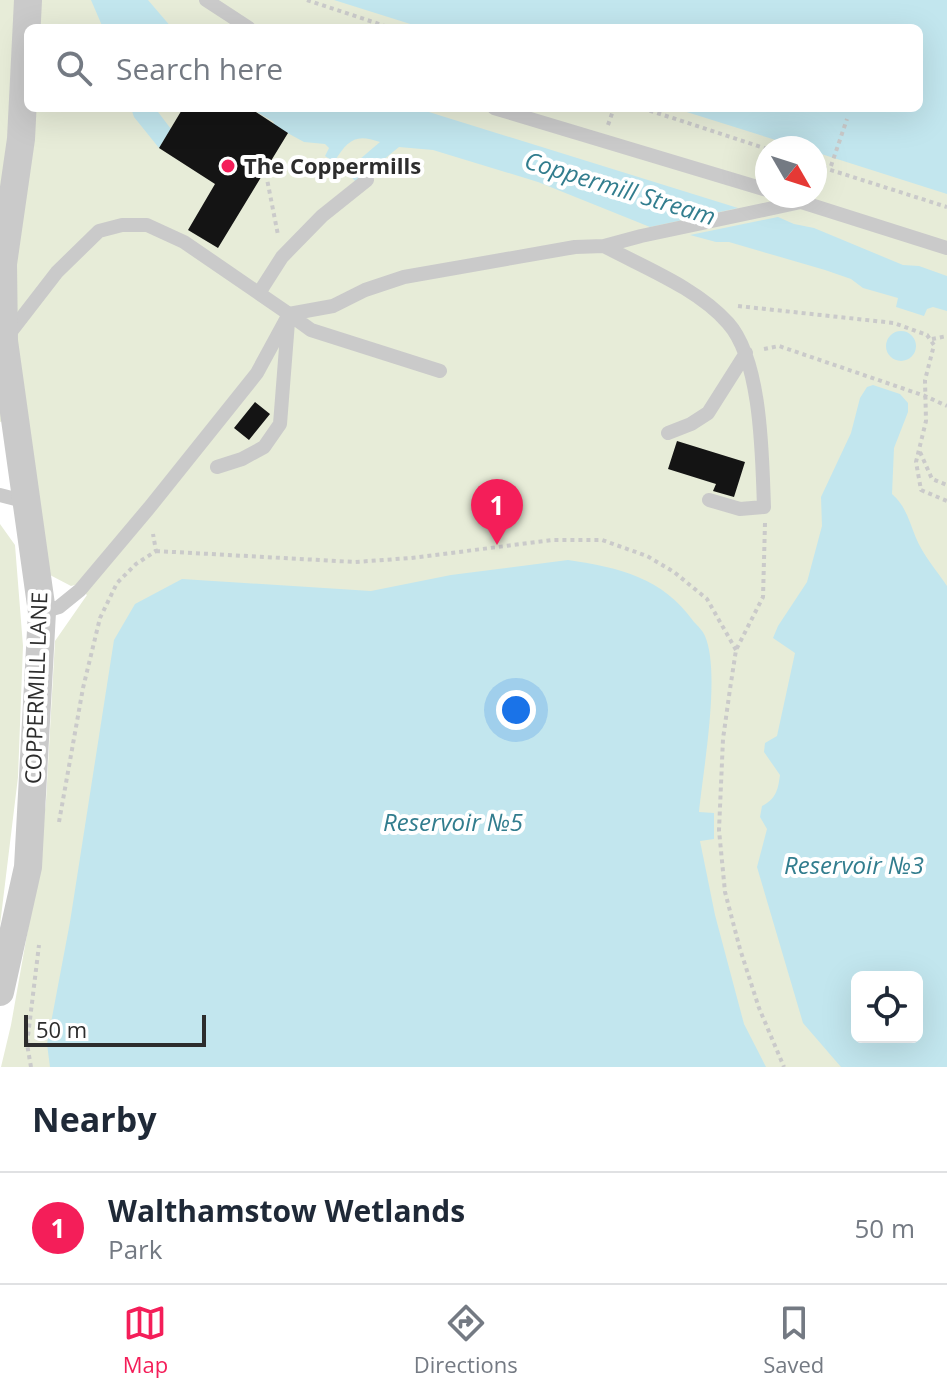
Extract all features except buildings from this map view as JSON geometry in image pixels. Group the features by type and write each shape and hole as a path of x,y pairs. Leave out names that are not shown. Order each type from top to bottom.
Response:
{"street":[{"name":"COPPERMILL LANE","path":"27,24 28,0"},
{"name":"COPPERMILL LANE","path":"0,992 28,867 42,612 14,499 4,341 3,264 21,139 24,79"}],"lane":[{"path":"206,0 243,24"},
{"path":"507,112 755,186"},
{"path":"259,293 282,257 322,216 367,180"},
{"path":"289,314 333,306 365,290 404,277 575,247 604,246 755,207"},
{"path":"820,208 947,248"},
{"path":"4,341 57,272 99,231 122,225 147,225 184,242 311,330 440,371"},
{"path":"604,246 694,295 729,324 746,353 762,449 764,507 740,509 709,500"},
{"path":"217,467 242,459 264,447 280,424 289,314"},
{"path":"42,612 59,607 80,590 149,508 257,373 289,314"},
{"path":"668,433 708,413 746,353"}],"path":[{"path":"307,0 379,24"},
{"path":"654,112 755,145"},
{"path":"831,166 847,119"},
{"path":"827,169 947,207"},
{"path":"266,174 282,257"},
{"path":"706,305 775,308 812,315 876,320 905,327 932,339 934,345 925,380 926,421 916,462 921,490 947,503"},
{"path":"932,339 947,336"},
{"path":"746,353 779,346 947,406"},
{"path":"919,448 932,479 947,485"},
{"path":"764,507 763,597 736,650 723,739 719,830 725,892 759,1008 784,1067"},
{"path":"149,508 156,551"},
{"path":"100,618 117,583 136,564 156,551 355,562 553,540 602,540 647,556 674,572 707,599 736,650"}],"green space":[{"path":"0,0 947,0 947,1067 1,1067 37,878 46,801 55,641 87,595 75,585 71,586 50,575 27,413 0,422"},
{"path":"0,524 15,545 23,646 18,777 0,925"}],"water":[{"path":"91,0 148,0 169,24 101,24"},
{"path":"334,0 947,0 947,194 827,156 827,136 763,136 687,112 923,112 923,24 410,24"},
{"path":"132,112 158,112 171,129 159,148"},
{"name":"Coppermill Stream","path":"257,112 429,112 738,208 650,227 538,182 433,150 399,147 356,182 346,171 380,142 364,138 353,140 334,162 325,156 329,148 325,144 304,142 273,125 274,122"},
{"path":"778,217 814,228 903,265 919,266 947,276 947,311 933,307 927,309 924,316 896,307 898,298 863,288 851,279 825,270 729,242 690,235"},
{"path":"901,331 907,332 915,340 915,352 907,360 901,361 895,360 887,352 886,346 887,340 895,332"},
{"name":"Reservoir №3","path":"873,385 900,394 908,403 908,412 894,448 892,494 904,509 922,551 947,586 947,1067 841,1067 803,1023 757,867 767,829 760,817 762,806 776,794 780,775 764,752 765,743 777,736 795,653 773,638 807,582 822,526 821,497 851,433 860,398 867,387"},
{"name":"Reservoir №5","path":"568,560 622,571 654,585 682,607 705,636 710,652 711,697 699,812 714,813 714,839 700,841 715,915 744,1024 766,1067 50,1067 47,1044 70,922 114,640 135,604 182,579 371,591 451,575"}],"place":[{"name":"The Coppermills","path":"228,166"},
{"name":"Walthamstow Wetlands","path":"497,545"}]}
